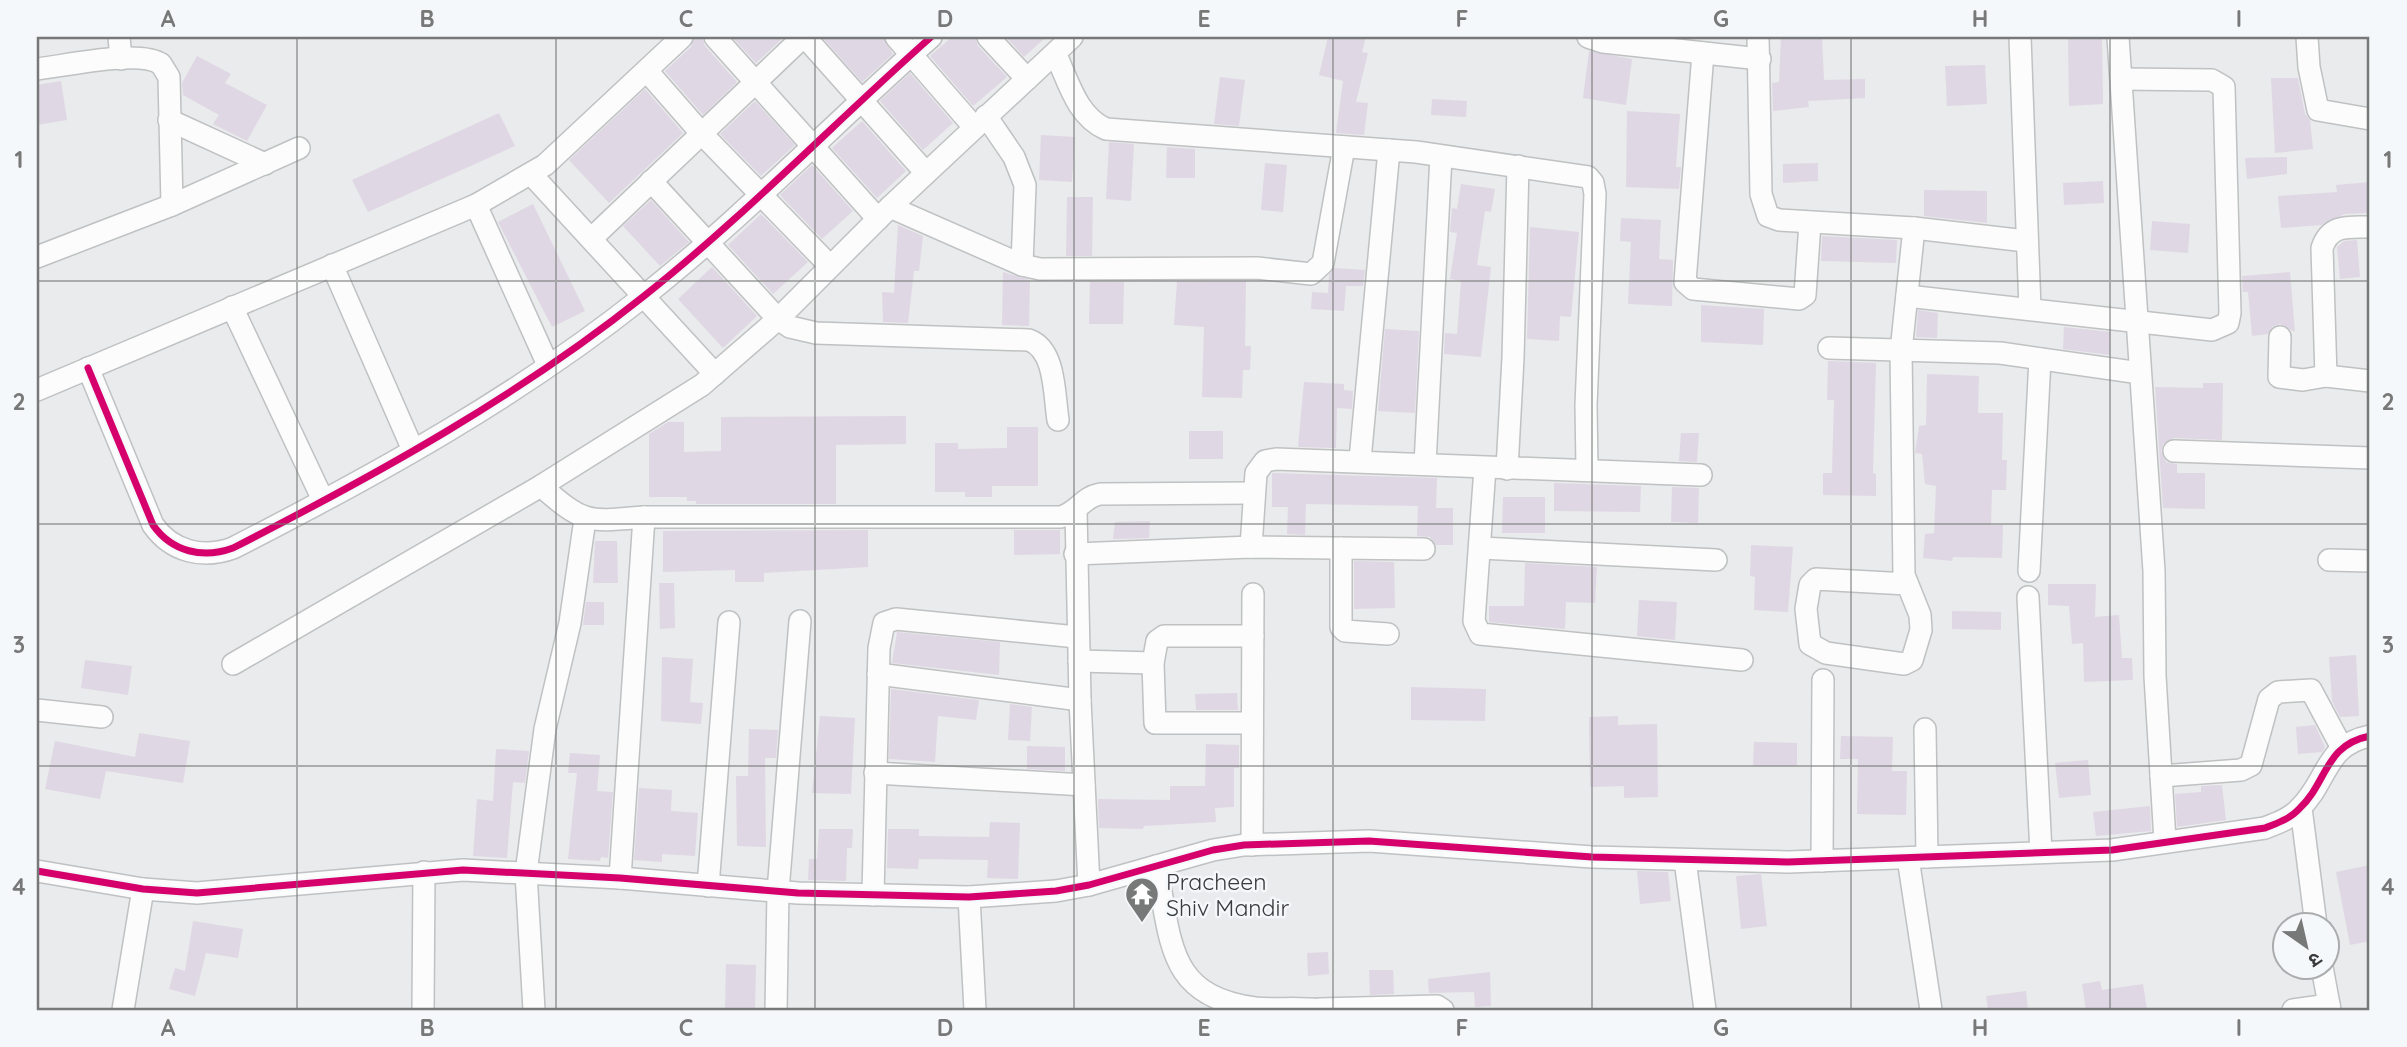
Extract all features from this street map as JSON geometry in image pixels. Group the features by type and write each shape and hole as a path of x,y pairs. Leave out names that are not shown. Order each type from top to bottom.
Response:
{"street":[{"path":"119,37 121,59"},
{"path":"37,390 476,205 531,174 560,152 682,37"},
{"path":"715,37 754,84 884,213 1022,265 1040,268 1257,268 1311,274 1323,263 1344,147"},
{"path":"592,238 804,37 926,173"},
{"path":"896,37 910,55 1014,157 1025,185 1022,265"},
{"path":"88,368 153,524 163,539 183,549 215,554 323,500 414,450 548,365 645,296 708,242 861,98 931,37"},
{"path":"988,37 1027,79"},
{"path":"233,664 541,486 674,404 715,374 778,320 884,213 1056,55 1072,37"},
{"path":"1588,37 1603,42 1760,59"},
{"path":"1758,37 1763,207 1768,216 1779,220 1914,229 2026,241"},
{"path":"2020,37 2026,241 2031,309"},
{"path":"2118,37 2154,571 2155,676 2165,841"},
{"path":"2307,37 2309,67 2318,110 2370,119"},
{"path":"1703,53 1685,282 1693,289 1799,299 1805,295 1810,223"},
{"path":"1056,55 1080,109 1092,123 1107,129 1389,150 1579,174 1593,183 1587,468"},
{"path":"37,69 121,59 156,60 166,69 172,205"},
{"path":"647,71 701,132 830,266"},
{"path":"1907,296 2212,330 2228,323 2230,313 2224,87 2212,80 2121,79"},
{"path":"169,120 265,164"},
{"path":"37,257 172,205 299,148"},
{"path":"1360,460 1389,150"},
{"path":"1425,464 1441,156"},
{"path":"1507,469 1518,166"},
{"path":"531,174 715,374"},
{"path":"650,181 778,320 790,327 816,334 1029,340 1045,351 1058,420"},
{"path":"476,205 548,365"},
{"path":"2326,376 2322,248 2326,237 2341,227 2370,227"},
{"path":"1907,584 1816,579 1810,584 1806,609 1810,643 1826,653 1904,664 1912,660 1921,629 1920,615 1904,575 1901,351 1914,229"},
{"path":"332,265 414,450"},
{"path":"232,307 323,500"},
{"path":"2280,337 2279,377 2303,380 2326,376 2370,381"},
{"path":"1829,348 2000,352 2140,373"},
{"path":"2029,571 2040,359"},
{"path":"2174,451 2370,458"},
{"path":"1251,547 1256,473 1265,461 1360,460 1507,469 1587,468 1701,475"},
{"path":"1485,468 1474,621 1480,634 1742,660"},
{"path":"541,486 572,513 586,519 1053,517 1076,511"},
{"path":"1089,885 1077,638 1076,511 1086,498 1100,494 1253,493"},
{"path":"620,878 644,517"},
{"path":"534,1010 526,873 545,729 570,622 586,519"},
{"path":"1075,554 1251,547 1424,549"},
{"path":"1341,548 1341,626 1345,631 1388,634"},
{"path":"1481,548 1716,560"},
{"path":"2329,560 2370,561"},
{"path":"1252,594 1252,845"},
{"path":"2028,597 2041,852"},
{"path":"776,1010 778,891 800,621"},
{"path":"873,895 881,629 889,621 1077,638"},
{"path":"708,886 729,622"},
{"path":"1251,723 1155,723 1153,663 1157,641 1164,636 1253,636"},
{"path":"1079,661 1153,663"},
{"path":"878,674 1080,700"},
{"path":"1822,861 1823,680"},
{"path":"2161,776 2241,770 2251,765 2269,699 2278,692 2311,690 2341,746"},
{"path":"37,710 102,717"},
{"path":"1925,729 1917,857 1931,1010"},
{"path":"37,871 143,889 197,893 247,891 424,872 526,873 778,891 969,897 1056,891 1089,885 1213,850 1252,845 1369,841 1685,860 1822,861 2112,850 2265,828 2301,808 2341,746 2370,736"},
{"path":"876,772 1084,785"},
{"path":"2301,808 2314,911"},
{"path":"1685,860 1705,1010"},
{"path":"1156,866 1177,962 1195,986 1221,1000 1255,1008 1319,1010 1437,1006 1443,1010"},
{"path":"422,1010 424,872"},
{"path":"123,1010 143,889"},
{"path":"969,897 975,1010"},
{"path":"2294,1010 2330,1008 2325,981"}],"building":[{"path":"695,37 702,37 705,46 737,82 703,115 665,71 691,47"},
{"path":"732,37 784,37 756,63"},
{"path":"822,37 883,37 893,54 862,82"},
{"path":"952,37 975,37 978,46 1007,77 973,106 930,56"},
{"path":"1006,37 1046,37 1024,57"},
{"path":"1328,37 1366,37 1362,52 1368,53 1356,102 1368,103 1364,135 1336,133 1343,81 1319,75"},
{"path":"1781,37 1822,37 1824,80 1865,79 1865,98 1808,101 1809,107 1773,111 1772,83 1779,82"},
{"path":"2068,37 2102,37 2103,104 2069,106"},
{"path":"1589,51 1632,59 1626,105 1583,98"},
{"path":"197,56 231,74 225,83 267,105 247,141 213,124 219,115 183,95 182,83"},
{"path":"1985,65 1987,104 1947,106 1945,66"},
{"path":"910,73 953,123 923,150 880,101"},
{"path":"1220,77 1245,80 1239,126 1214,124"},
{"path":"2271,78 2298,78 2305,114 2310,120 2313,149 2275,153"},
{"path":"61,81 67,120 37,125 37,85"},
{"path":"645,89 683,133 609,203 569,160"},
{"path":"1432,99 1467,101 1466,117 1431,115"},
{"path":"755,101 795,145 761,176 720,134"},
{"path":"1627,111 1680,114 1676,167 1681,167 1679,189 1626,187"},
{"path":"499,113 515,146 368,212 352,180"},
{"path":"862,121 906,171 877,198 832,148"},
{"path":"1041,135 1075,137 1072,182 1039,180"},
{"path":"1109,142 1134,144 1131,201 1106,199"},
{"path":"1167,147 1195,149 1195,178 1166,178"},
{"path":"2287,157 2287,174 2247,179 2245,158"},
{"path":"1265,163 1287,165 1283,212 1261,210"},
{"path":"1818,163 1818,181 1783,183 1783,164"},
{"path":"812,165 853,211 822,239 780,195"},
{"path":"2103,181 2104,203 2064,205 2063,183"},
{"path":"2370,182 2370,213 2345,214 2321,225 2281,228 2278,196 2337,192 2336,185"},
{"path":"1461,184 1495,189 1491,212 1485,211 1477,265 1491,267 1481,357 1444,354 1445,333 1457,334 1461,281 1450,279 1457,233 1450,232 1452,208 1457,209"},
{"path":"1924,190 1987,191 1987,223 1924,216"},
{"path":"1067,197 1093,197 1092,256 1066,256"},
{"path":"651,200 689,242 660,266 623,226"},
{"path":"533,204 585,311 552,327 498,222"},
{"path":"761,214 808,262 773,294 728,245"},
{"path":"1621,218 1661,220 1659,259 1673,260 1672,306 1628,304 1631,242 1620,241"},
{"path":"2152,221 2190,224 2188,253 2150,250"},
{"path":"898,225 923,236 919,271 914,271 908,323 883,322 882,292 894,293"},
{"path":"1530,227 1579,232 1571,317 1560,316 1559,341 1527,339"},
{"path":"1822,236 1897,240 1896,263 1821,261"},
{"path":"2357,240 2360,277 2340,279 2337,247 2344,241"},
{"path":"712,267 757,316 723,348 678,299"},
{"path":"1334,268 1365,270 1363,286 1346,286 1344,311 1311,309 1312,292 1328,293 1329,275"},
{"path":"1003,272 1030,280 1029,326 1002,325"},
{"path":"2290,272 2295,332 2280,324 2273,326 2268,334 2252,336 2248,292 2243,292 2242,276"},
{"path":"1177,281 1246,281 1245,346 1251,346 1250,370 1243,370 1242,398 1202,397 1204,327 1174,325"},
{"path":"1090,282 1124,282 1123,324 1089,324"},
{"path":"1701,305 1764,309 1763,345 1701,342"},
{"path":"1918,310 1938,313 1937,338 1916,337"},
{"path":"2064,327 2111,332 2110,355 2063,349"},
{"path":"1385,329 1419,331 1415,413 1378,411"},
{"path":"1828,361 1876,363 1873,473 1876,474 1876,496 1823,495 1823,473 1832,473 1834,400 1827,400"},
{"path":"1927,374 1979,376 1978,413 2003,413 2002,460 2007,460 2006,490 1992,490 1991,525 2003,525 2002,558 1953,557 1952,561 1923,558 1925,534 1934,533 1936,486 1925,484 1922,454 1915,453 1919,426 1926,425"},
{"path":"1304,382 1344,384 1344,390 1353,391 1352,409 1337,408 1336,448 1298,447"},
{"path":"2203,383 2223,383 2222,440 2174,438 2163,444 2161,451 2166,462 2177,464 2177,473 2205,473 2205,509 2163,508 2155,387 2203,388"},
{"path":"906,416 906,444 836,445 836,504 696,504 696,501 687,501 687,497 649,497 649,434 668,422 684,422 684,452 721,451 721,417"},
{"path":"1007,427 1038,427 1038,486 992,486 992,497 965,497 965,492 935,492 935,443 958,443 958,449 1007,448"},
{"path":"1189,431 1223,431 1223,459 1189,459"},
{"path":"1681,433 1699,433 1697,462 1679,461"},
{"path":"1272,473 1437,478 1436,508 1453,508 1453,545 1436,545 1430,537 1417,536 1418,506 1306,504 1305,535 1287,534 1288,507 1272,507"},
{"path":"1554,483 1641,486 1640,512 1554,511"},
{"path":"1672,487 1699,488 1698,523 1671,522"},
{"path":"1503,497 1545,497 1545,533 1502,533"},
{"path":"1150,521 1149,538 1113,539 1115,522"},
{"path":"868,530 868,567 764,573 764,582 735,582 735,570 663,572 663,531"},
{"path":"1014,530 1060,530 1060,554 1014,555"},
{"path":"595,541 617,541 618,583 593,583"},
{"path":"1751,545 1793,547 1788,612 1754,610 1755,577 1750,576"},
{"path":"1354,561 1394,562 1395,608 1354,609"},
{"path":"1525,563 1597,567 1595,603 1566,602 1565,629 1489,622 1489,606 1524,606"},
{"path":"659,583 674,583 675,628 660,629"},
{"path":"2048,584 2096,584 2095,617 2119,615 2122,658 2132,658 2133,680 2084,682 2083,643 2072,644 2069,606 2048,605"},
{"path":"1639,600 1677,602 1675,640 1637,636"},
{"path":"586,602 604,602 604,625 583,625"},
{"path":"1952,611 2001,612 2001,630 1952,629"},
{"path":"897,632 1000,642 999,675 892,663"},
{"path":"2356,655 2359,716 2340,717 2332,701 2329,657"},
{"path":"662,657 693,659 690,702 703,703 701,724 661,721"},
{"path":"85,660 132,666 128,695 81,688"},
{"path":"1411,687 1486,689 1485,721 1411,720"},
{"path":"891,689 979,700 976,720 938,716 935,762 889,759"},
{"path":"1237,693 1238,710 1196,710 1195,694"},
{"path":"1010,704 1032,707 1030,741 1008,740"},
{"path":"820,716 855,718 851,794 812,793"},
{"path":"1618,716 1618,725 1657,724 1658,797 1624,798 1624,786 1590,787 1589,717"},
{"path":"2315,725 2325,747 2322,752 2298,754 2296,727"},
{"path":"749,729 778,730 776,758 765,758 766,847 737,846 736,776 748,776"},
{"path":"139,733 190,741 183,783 106,771 100,799 45,789 55,741 135,757"},
{"path":"1841,736 1893,737 1892,771 1907,771 1906,815 1857,814 1858,759 1840,759"},
{"path":"1754,742 1797,743 1797,766 1753,766"},
{"path":"1206,744 1239,745 1239,768 1234,768 1234,807 1215,808 1216,822 1144,826 1143,829 1099,828 1098,799 1170,800 1170,786 1205,786"},
{"path":"1027,746 1065,747 1065,771 1027,769"},
{"path":"496,749 529,751 525,783 513,782 507,858 473,856 477,799 493,801"},
{"path":"570,753 600,755 597,791 613,792 608,858 601,857 600,861 568,859 577,773 568,773"},
{"path":"2088,760 2091,795 2059,798 2055,763"},
{"path":"2222,785 2226,820 2177,827 2175,794 2201,792 2201,786"},
{"path":"639,788 672,790 671,811 698,813 695,856 662,854 662,862 634,860"},
{"path":"2150,806 2151,831 2096,836 2093,812"},
{"path":"990,822 1020,823 1018,879 987,878 988,860 919,859 918,869 887,868 888,829 919,829 919,836 989,837"},
{"path":"819,829 853,829 852,848 847,848 846,881 808,880 809,859 817,859"},
{"path":"2370,865 2370,941 2350,945 2336,872"},
{"path":"1637,871 1668,872 1671,901 1640,904"},
{"path":"1761,874 1767,926 1741,929 1736,876"},
{"path":"193,921 243,929 238,958 206,953 195,996 169,989 175,968 185,971"},
{"path":"1328,952 1329,974 1308,976 1307,953"},
{"path":"726,964 756,965 755,1010 725,1010"},
{"path":"1369,970 1393,970 1394,994 1370,995"},
{"path":"1490,972 1491,1006 1475,1007 1474,992 1429,993 1428,979"},
{"path":"2100,981 2102,990 2143,984 2147,1010 2086,1010 2082,984"},
{"path":"2026,991 2028,1010 1988,1010 1986,996"}],"cycle path":[{"path":"88,368 153,525 169,542 189,551 211,553 233,548 393,463 497,400 596,333 718,234 931,37"},
{"path":"37,871 143,889 197,893 463,870 620,878 798,893 969,897 1056,891 1089,885 1213,850 1244,845 1369,841 1592,857 1788,862 2112,850 2265,828 2279,822 2295,812 2308,798 2335,756 2344,747 2370,736"}],"place":[{"name":"Pracheen Shiv Mandir","path":"1142,924"}]}
